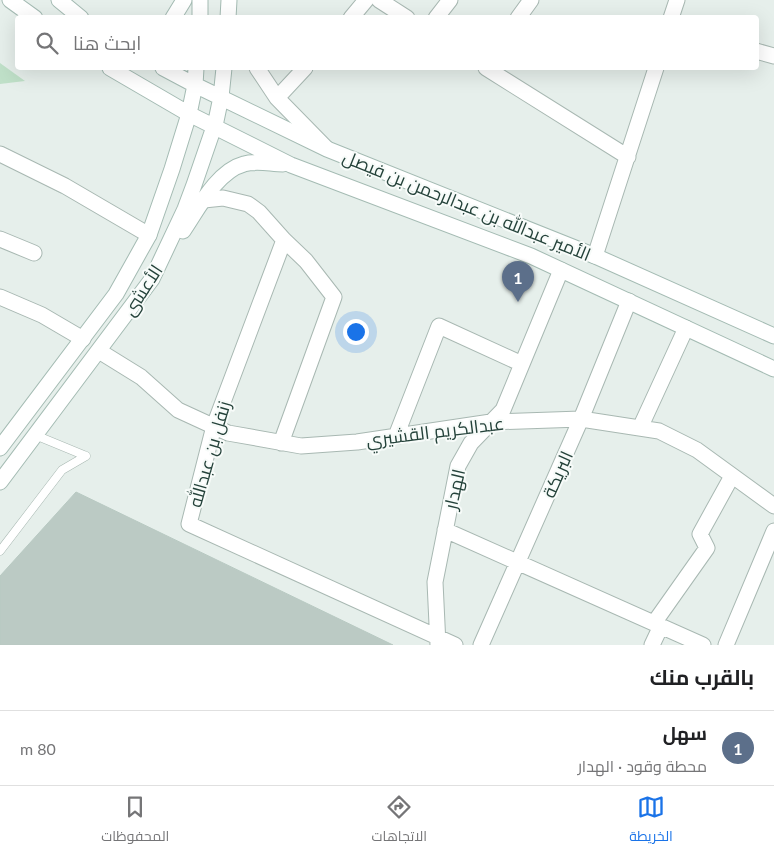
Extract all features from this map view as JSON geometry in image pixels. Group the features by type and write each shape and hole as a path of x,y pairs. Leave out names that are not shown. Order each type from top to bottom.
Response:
{"street":[{"path":"10,0 31,15"},
{"path":"59,0 78,15"},
{"path":"175,15 184,0"},
{"path":"200,0 200,15"},
{"path":"228,15 229,0"},
{"path":"353,15 366,0"},
{"path":"379,0 402,15"},
{"path":"438,15 450,0"},
{"path":"520,15 531,0"},
{"path":"672,15 677,0"},
{"path":"759,53 774,56"},
{"name":"الأمير عبدالله بن عبدالرحمن بن فيصل","path":"113,70 189,114 291,165 531,256 774,369"},
{"name":"الأمير عبدالله بن عبدالرحمن بن فيصل","path":"167,70 327,149 595,256 774,336"},
{"name":"الأعشى","path":"0,448 116,294 149,235 189,114 196,70"},
{"name":"الأعشى","path":"0,482 152,279 186,210 214,126 221,97 224,70"},
{"path":"258,70 277,98 327,149"},
{"path":"277,98 303,70"},
{"path":"489,70 628,157"},
{"path":"595,256 655,70"},
{"path":"0,154 65,186 149,235"},
{"path":"152,279 222,176 246,163 291,165"},
{"path":"186,210 204,200 223,198 248,204 306,261 334,297 281,443"},
{"path":"0,239 34,253"},
{"name":"زنفل بن عبدالله","path":"284,240 214,426 189,524 438,641"},
{"name":"الهدار","path":"438,641 435,582 458,466 470,443 503,410 561,270"},
{"path":"0,297 42,315 83,339"},
{"name":"البريكة","path":"481,645 581,419 629,302"},
{"path":"396,436 439,326 522,364"},
{"path":"640,428 686,328"},
{"name":"عبدالكريم القشيري","path":"99,352 141,377 178,410 228,433 301,446 357,442 491,422 581,419 659,431 697,450 774,506"},
{"path":"652,645 657,625 707,548 700,534 732,476"},
{"path":"445,530 703,645"},
{"path":"726,645 774,531"},
{"path":"438,641 455,645"}],"lane":[{"path":"0,551 62,470 86,456 36,435"}],"green space":[{"path":"0,63 25,81 0,84"}],"building":[{"path":"76,492 393,645 0,645 0,576"}],"place":[{"name":"سهل","path":"518,302"}]}
